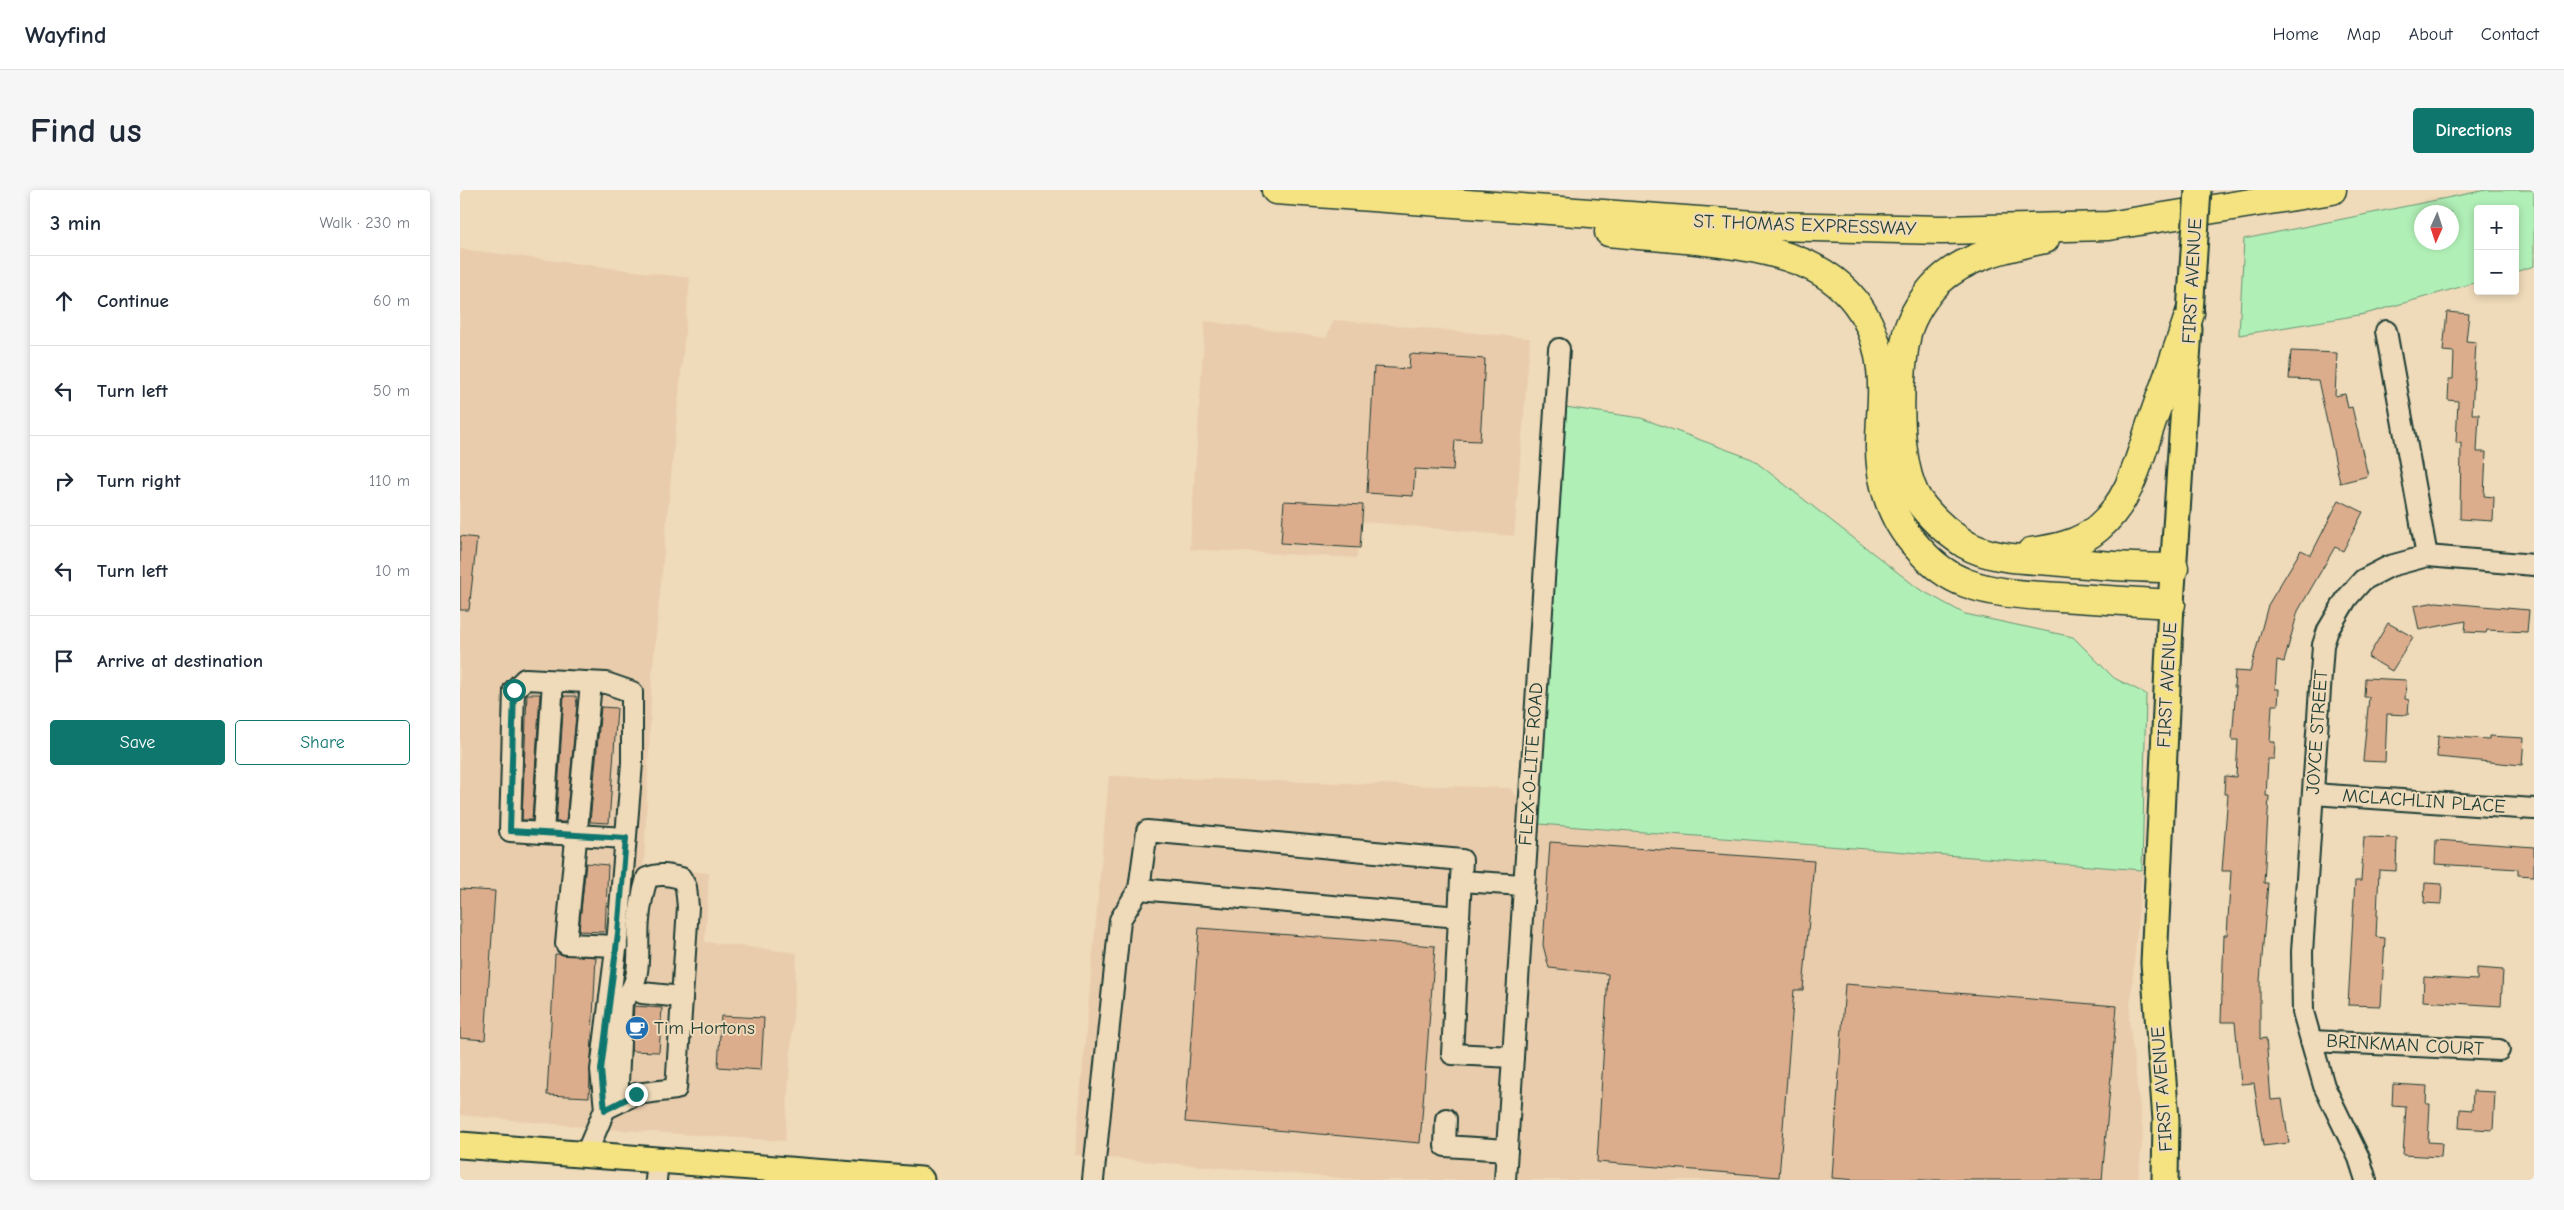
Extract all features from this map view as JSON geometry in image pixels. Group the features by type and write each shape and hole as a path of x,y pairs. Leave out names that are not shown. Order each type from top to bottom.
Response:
{"highway":[{"name":"ST. THOMAS EXPRESSWAY","path":"1276,190 1778,226 1942,230 2108,226 2332,190"},
{"path":"1428,202 1511,222 1755,249 1775,253 1816,269 1856,301 1867,316 1876,339 1882,376 1880,447 1883,481 1895,514 1907,536 1922,553 1939,568 1960,580 1992,590 2019,594 2171,604"},
{"path":"2108,226 2020,244 1990,253 1960,266 1938,282 1919,305 1908,332 1902,365 1902,452 1909,480 1918,500 1940,525 1967,545 2024,560 2115,567 2174,568"},
{"path":"1982,550 2012,553 2055,549 2079,539 2098,528 2117,508 2137,470 2190,313"}],"main road":[{"name":"FIRST AVENUE","path":"2165,1180 2166,1113 2154,964 2171,604 2198,190"},
{"path":"460,1145 586,1154 657,1169 921,1180"}],"street":[{"path":"2386,331 2426,556 2534,565"},
{"name":"FLEX-O-LITE ROAD","path":"1505,1180 1559,349"},
{"name":"JOYCE STREET","path":"2366,1180 2359,1158 2324,1086 2303,1012 2301,982 2319,684 2323,645 2328,630 2347,598 2363,580 2390,566 2426,556"},
{"path":"611,1106 601,1070 617,946 626,838 632,763 632,692 606,683 525,679 514,690 510,831 626,838"},
{"path":"543,833 553,681"},
{"path":"591,683 566,944 617,946"},
{"name":"MCLACHLIN PLACE","path":"2313,794 2534,808"},
{"path":"1094,1180 1120,920 1140,889 1147,831 1462,860 1452,1054 1513,1057"},
{"path":"586,1154 611,1106 622,1001 630,991 637,973 638,920 647,878 657,874 680,878 686,886 688,907 676,1089 636,1094 611,1106"},
{"path":"1461,881 1523,885"},
{"path":"1140,889 1459,917"},
{"path":"642,993 682,997"},
{"name":"BRINKMAN COURT","path":"2311,1041 2499,1050"},
{"path":"1446,1119 1445,1146 1507,1150"}],"shaded area":[{"path":"460,249 690,278 652,676 644,867 709,873 705,942 797,953 785,1141 607,1129 460,1115"},
{"path":"1334,320 1530,338 1514,536 1358,521 1357,558 1190,549 1205,321 1326,338"},
{"path":"1109,776 1510,788 1539,824 2142,870 2129,1020 2143,1134 2138,1180 1364,1180 1075,1155"}],"green space":[{"path":"2486,190 2534,190 2534,266 2519,271 2519,205 2474,205 2474,283 2365,314 2239,335 2244,239"},
{"path":"1565,407 1641,418 1752,459 1919,589 1965,614 2073,637 2114,678 2146,694 2142,870 1539,824"}],"building":[{"path":"2447,312 2469,314 2466,341 2476,342 2472,414 2479,414 2477,452 2486,452 2484,496 2494,497 2493,521 2460,519 2461,443 2456,443 2458,401 2448,400 2449,379 2453,379 2454,352 2443,351"},
{"path":"2291,351 2337,353 2335,396 2345,394 2348,408 2352,407 2368,476 2340,483 2318,380 2289,379"},
{"path":"1410,354 1485,359 1480,441 1455,440 1453,471 1415,469 1413,496 1367,493 1374,367 1409,369"},
{"path":"2339,500 2363,512 2343,551 2335,547 2298,611 2284,662 2277,660 2275,689 2279,689 2278,705 2272,705 2270,742 2275,742 2274,759 2268,759 2266,796 2269,796 2264,883 2268,883 2260,981 2260,1039 2266,1038 2271,1100 2282,1099 2289,1143 2263,1146 2254,1083 2241,1084 2235,1022 2221,1022 2224,935 2227,935 2231,871 2222,871 2228,794 2224,794 2225,776 2236,777 2238,740 2232,740 2236,687 2234,687 2235,671 2250,672 2268,605 2301,550 2311,555"},
{"path":"1284,501 1363,505 1360,548 1281,543"},
{"path":"460,536 477,538 469,610 460,610"},
{"path":"2436,602 2529,610 2527,632 2487,630 2486,633 2465,632 2466,621 2419,630 2414,606"},
{"path":"2388,623 2413,637 2392,671 2368,657"},
{"path":"2365,678 2406,680 2405,699 2409,700 2408,715 2387,714 2385,762 2363,761 2369,697 2364,697"},
{"path":"527,694 540,694 532,820 522,820"},
{"path":"564,696 576,696 577,705 566,822 556,822"},
{"path":"601,707 617,708 609,823 590,822"},
{"path":"2438,736 2489,739 2489,736 2524,738 2522,765 2437,757"},
{"path":"2364,837 2397,838 2396,871 2379,870 2376,937 2385,938 2381,1006 2348,1005 2355,881 2361,881"},
{"path":"2436,840 2534,847 2534,876 2518,875 2518,869 2435,864"},
{"path":"1550,842 1814,861 1803,990 1794,990 1779,1177 1597,1162 1608,974 1549,968 1543,945"},
{"path":"586,863 608,865 605,932 579,931"},
{"path":"2425,883 2442,884 2441,904 2424,903"},
{"path":"460,889 495,891 485,1040 460,1038"},
{"path":"1199,928 1435,946 1420,1143 1185,1122"},
{"path":"555,954 596,957 589,1097 547,1095"},
{"path":"2477,968 2503,970 2501,1006 2423,1001 2424,977 2477,980"},
{"path":"1845,984 2117,1006 2102,1180 1857,1180 1832,1178"},
{"path":"634,1006 662,1008 659,1052 631,1051"},
{"path":"721,1016 764,1018 761,1070 718,1067"},
{"path":"2393,1084 2427,1086 2426,1104 2430,1104 2428,1142 2442,1143 2441,1157 2403,1155 2406,1107 2392,1106"},
{"path":"2473,1091 2495,1092 2493,1130 2459,1128 2460,1109 2472,1110"}],"place":[{"name":"Tim Hortons","path":"637,1028"}],"route":[{"path":"514,690 510,831 626,838 618,933 601,1070 605,1110 636,1094"}]}
